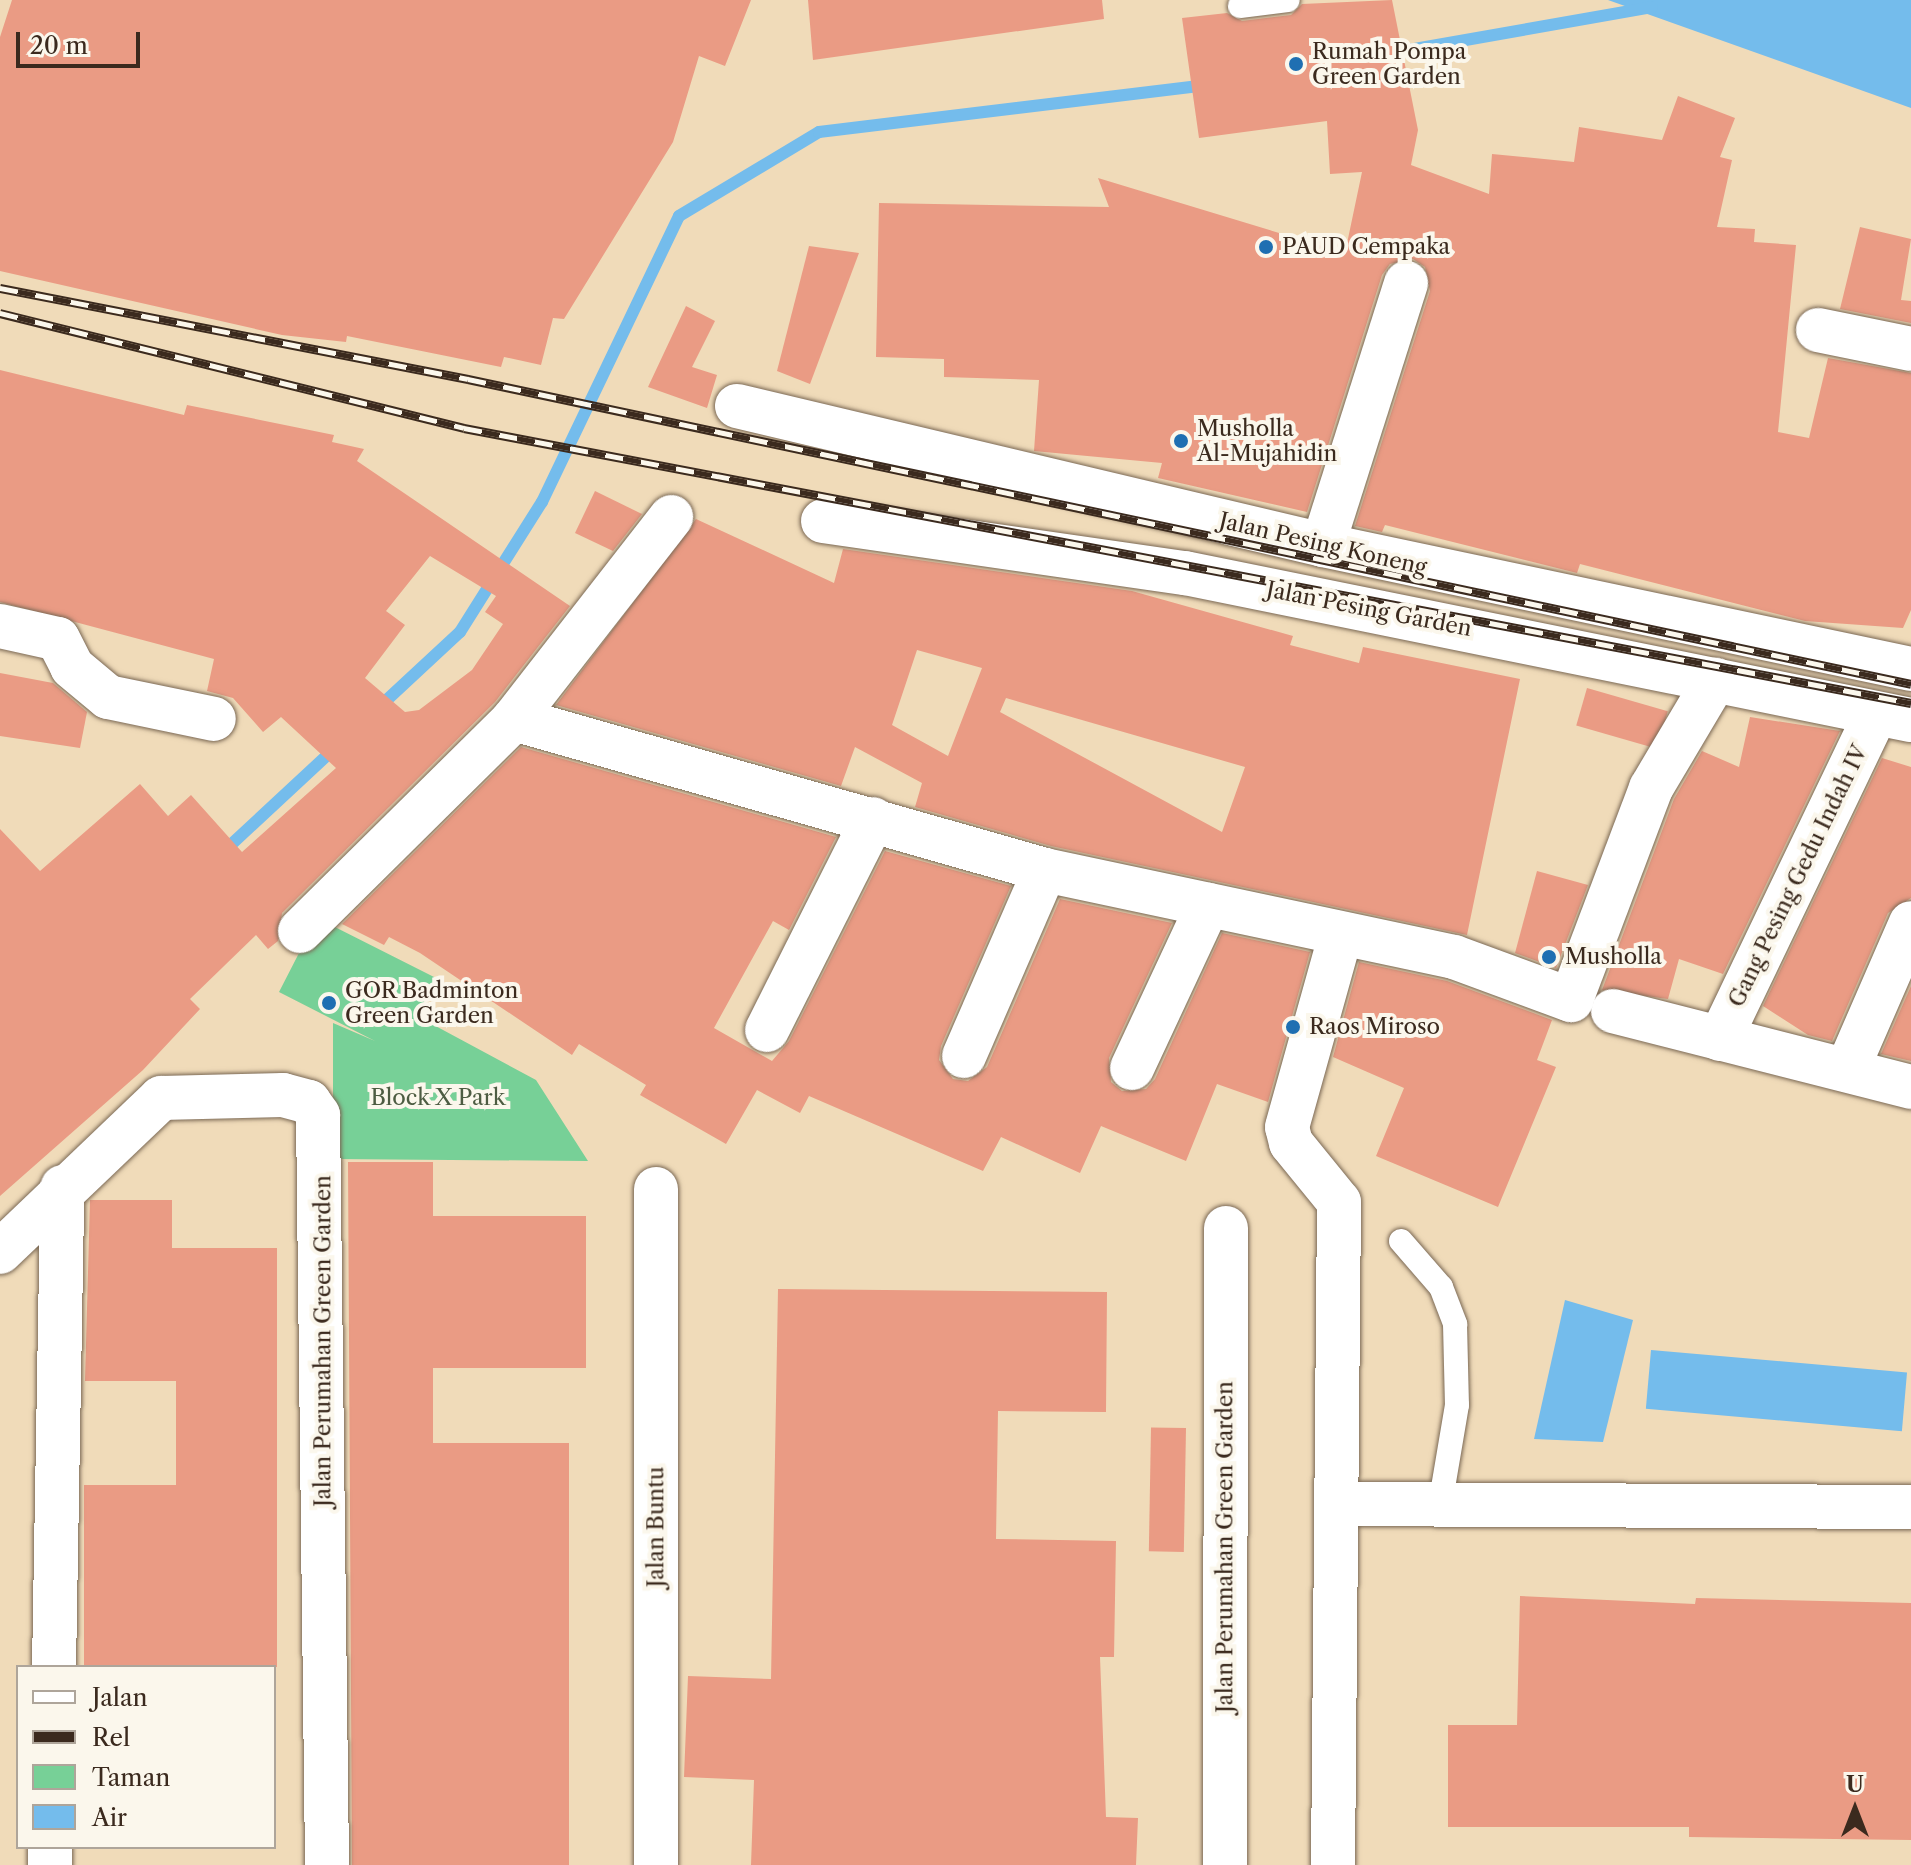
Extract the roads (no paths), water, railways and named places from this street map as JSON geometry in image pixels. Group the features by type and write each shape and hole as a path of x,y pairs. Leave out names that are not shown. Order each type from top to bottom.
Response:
{"street":[{"path":"1323,545 1406,283"},
{"path":"1818,330 1911,349"},
{"name":"Jalan Pesing Koneng","path":"737,406 1323,545 1910,663"},
{"path":"300,931 514,719 671,517"},
{"name":"Jalan Pesing Garden","path":"823,521 1185,573 1893,717"},
{"path":"0,626 58,639 72,667 108,697 214,719"},
{"path":"514,719 1045,870 1454,957 1571,1000 1651,788 1715,680"},
{"name":"Gang Pesing Gedu Indah IV","path":"1720,1039 1893,717"},
{"path":"767,1030 873,819"},
{"path":"964,1056 1045,870"},
{"path":"1132,1068 1208,905"},
{"path":"1847,1070 1911,923"},
{"path":"1333,1865 1339,1202 1291,1143 1287,1127 1341,934"},
{"path":"1613,1011 1911,1087"},
{"name":"Jalan Perumahan Green Garden","path":"0,1252 62,1187 161,1098 283,1095 309,1102 318,1115 327,1865"},
{"path":"54,1665 62,1187"},
{"name":"Jalan Buntu","path":"656,1189 656,1865"},
{"name":"Jalan Perumahan Green Garden","path":"1225,1865 1226,1228"},
{"path":"1337,1504 1911,1507"}],"lane":[{"path":"1240,6 1288,0"},
{"path":"1401,1241 1441,1287 1455,1324 1457,1405 1440,1505"}],"water":[{"path":"1608,0 1911,0 1911,108"},
{"path":"1565,1300 1633,1320 1603,1442 1534,1439"},
{"path":"1651,1350 1907,1372 1902,1431 1646,1409"}],"waterway":[{"path":"1386,54 1652,7"},
{"path":"377,709 460,632 542,502 679,216 819,132 1207,85"},
{"path":"222,853 334,749"}],"railway":[{"path":"0,288 468,379 1911,684"},
{"path":"0,313 464,428 1911,703"}],"place":[{"name":"Rumah Pompa Green Garden","path":"1296,64"},
{"name":"PAUD Cempaka","path":"1266,247"},
{"name":"Musholla Al-Mujahidin","path":"1181,441"},
{"name":"Musholla","path":"1549,957"},
{"name":"GOR Badminton Green Garden","path":"329,1003"},
{"name":"Raos Miroso","path":"1293,1027"}],"park label":[{"name":"Block X Park","path":"438,1098"}]}
